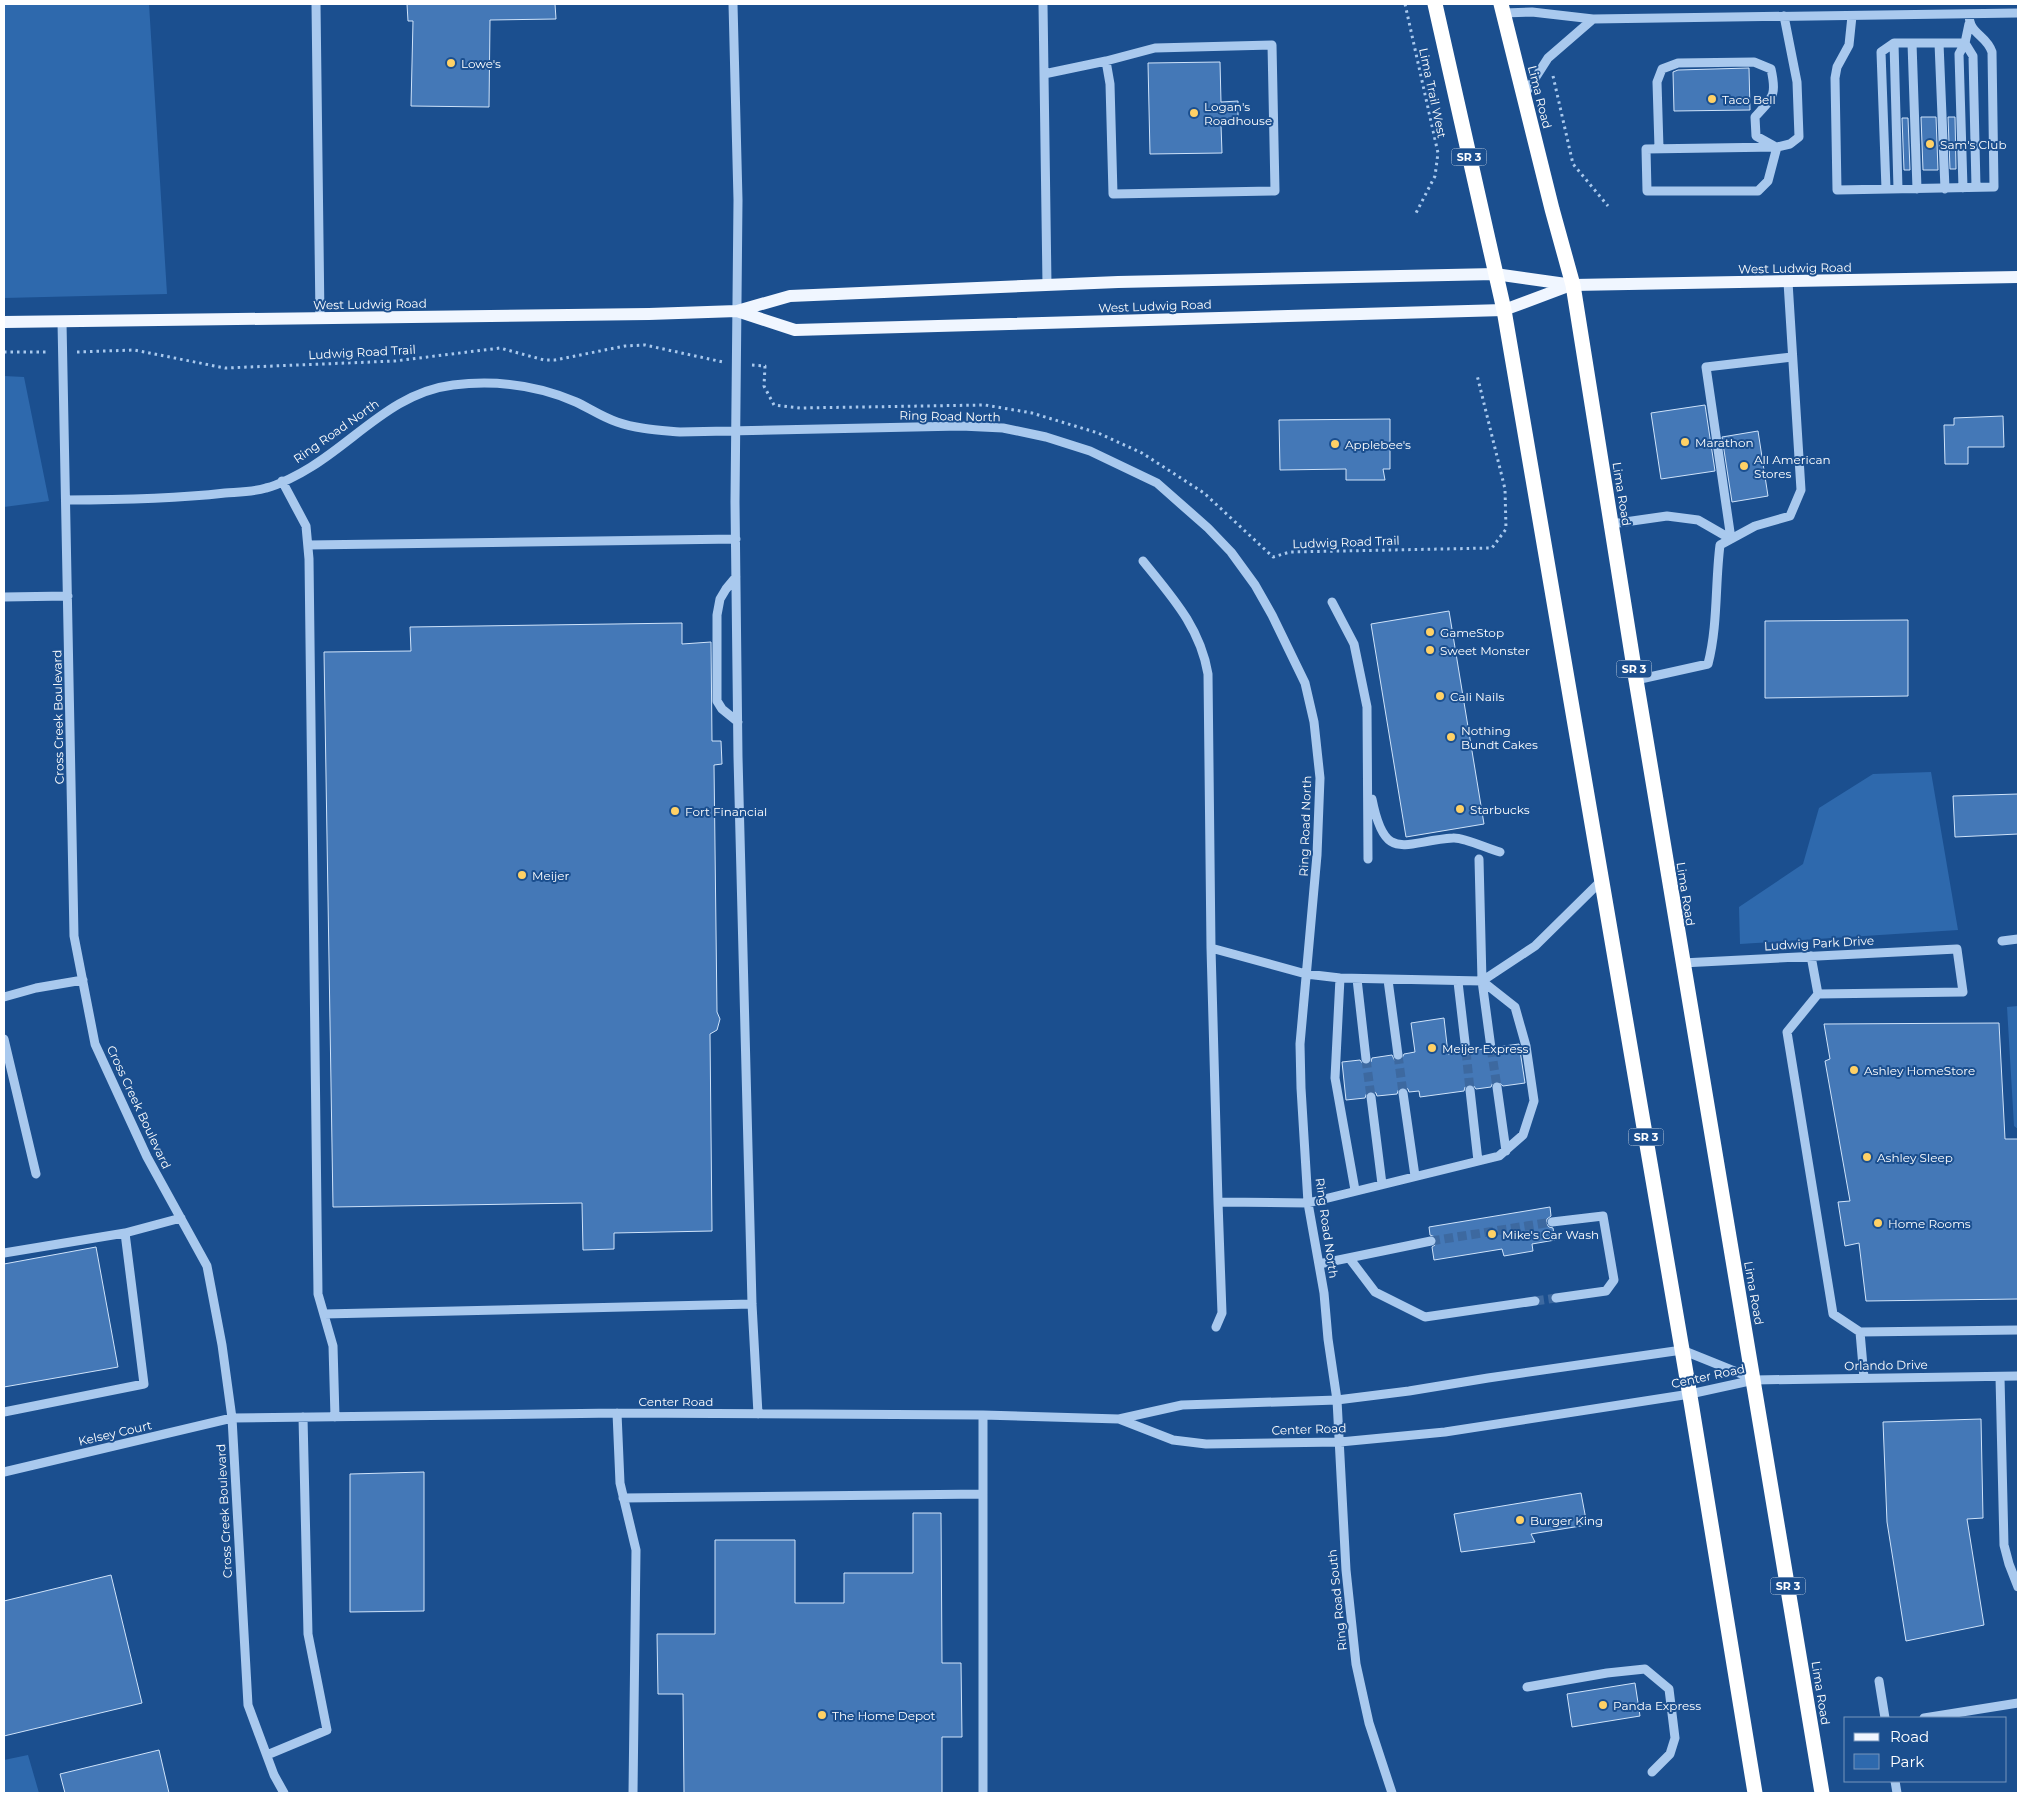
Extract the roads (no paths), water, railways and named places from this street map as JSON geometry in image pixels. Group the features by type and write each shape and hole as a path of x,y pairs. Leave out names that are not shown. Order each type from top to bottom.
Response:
{"highway":[{"name":"SR 3","path":"1435,4 1504,310 1690,1394 1755,1793"},
{"name":"Lima Road","path":"1502,9 1525,94 1552,209 1573,284 1682,962 1754,1380 1822,1793"}],"main road":[{"name":"West Ludwig Road","path":"4,322 320,319 737,311 790,296 1047,285 1495,274 1573,284 2018,277"},
{"name":"West Ludwig Road","path":"737,311 795,330 1504,310 1573,284"}],"street":[{"path":"316,4 320,319"},
{"path":"733,4 738,200 736,430 738,722 752,1304 758,1414"},
{"path":"1043,4 1047,285"},
{"path":"1502,9 1593,19 2018,13"},
{"path":"1963,188 1960,54 1965,43 1969,14"},
{"path":"1777,147 1768,181 1758,191 1647,191 1646,149 1777,147 1790,144 1799,137 1797,82 1784,16"},
{"path":"1852,16 1849,45 1837,67 1835,78 1837,190 1994,187 1992,52 1988,42 1976,33 1969,24"},
{"path":"1525,94 1548,58 1593,19"},
{"path":"1886,189 1881,52 1894,43 1965,43"},
{"path":"1894,43 1898,189"},
{"path":"1912,43 1917,189"},
{"path":"1939,43 1945,188"},
{"path":"1965,43 1973,56 1976,188"},
{"path":"1044,74 1155,48 1272,46 1275,191 1113,194 1110,84 1106,61"},
{"path":"1659,148 1657,82 1662,69 1678,63 1754,62 1771,69 1775,86 1772,98 1755,117 1756,136 1777,147"},
{"path":"1636,680 1708,664 1713,646 1720,545 1755,526 1790,516 1801,490 1788,282"},
{"name":"Cross Creek Boulevard","path":"62,322 74,936 95,1044 147,1157 207,1266 222,1345 232,1418 248,1705 284,1793"},
{"path":"1731,539 1706,367 1792,357"},
{"name":"Ring Road North","path":"66,500 138,500 206,496 266,488 311,468 384,412 423,392 452,385 486,383 510,383 551,393 576,402 618,422 647,429 680,432 961,426 1002,428 1046,437 1090,451 1157,483 1208,528 1231,552 1255,585 1272,615 1305,683 1314,722 1320,778 1317,855 1300,1044 1308,1203 1319,1264 1337,1400"},
{"path":"282,481 306,526 308,546 318,1294 333,1346 335,1416"},
{"path":"1611,524 1667,516 1698,520 1731,539"},
{"path":"308,546 736,539"},
{"path":"1143,561 1192,626 1204,654 1208,674 1211,948 1222,1313 1216,1327"},
{"path":"736,578 720,599 718,614 717,701 722,709 738,722"},
{"path":"4,597 68,596"},
{"path":"1332,602 1354,644 1367,706 1369,780 1368,859"},
{"path":"1369,780 1375,813 1381,832 1387,840 1394,844 1404,846 1455,837 1500,852"},
{"path":"1479,859 1482,981 1491,1048"},
{"path":"1211,948 1306,974 1358,979 1482,981 1535,946 1602,880"},
{"path":"2002,941 2018,938"},
{"name":"Ludwig Park Drive","path":"1682,962 1957,949 1963,992 1818,994"},
{"path":"1811,956 1818,994 1787,1032 1833,1314 1860,1332 2018,1330"},
{"path":"1340,978 1336,1078 1355,1190"},
{"path":"1358,979 1366,1059"},
{"path":"4,997 36,988 83,980"},
{"path":"1388,980 1398,1054"},
{"path":"1218,1202 1308,1203 1499,1156 1523,1135 1534,1101 1526,1046 1515,1007 1482,981"},
{"path":"1458,982 1466,1051"},
{"path":"4,1039 36,1174"},
{"path":"1497,1086 1506,1150"},
{"path":"1470,1090 1478,1161"},
{"path":"1403,1093 1415,1176"},
{"path":"1371,1097 1382,1184"},
{"path":"1552,1222 1603,1216 1614,1280 1606,1291 1556,1298"},
{"path":"4,1252 125,1233 181,1218"},
{"path":"4,1412 144,1384 125,1233"},
{"path":"1319,1264 1431,1241"},
{"path":"1350,1259 1375,1292 1425,1317 1535,1301"},
{"path":"324,1314 752,1304"},
{"path":"1860,1332 1864,1378"},
{"name":"Center Road","path":"232,1418 617,1413 1119,1419 1182,1405 1337,1400 1682,1350 1754,1380"},
{"name":"Orlando Drive","path":"1754,1380 2018,1376"},
{"path":"2000,1377 2004,1545 2018,1587"},
{"name":"Center Road","path":"1119,1419 1173,1440 1206,1444 1340,1442 1445,1432 1690,1394 1754,1380"},
{"name":"Ring Road South","path":"1337,1400 1346,1570 1356,1664 1369,1723 1392,1793"},
{"path":"617,1413 620,1483 636,1550 633,1793"},
{"path":"983,1416 983,1793"},
{"path":"267,1755 328,1730 308,1634 303,1417"},
{"name":"Kelsey Court","path":"4,1472 232,1418"},
{"path":"623,1498 983,1494"},
{"path":"1527,1686 1645,1669 1670,1689 1675,1738 1670,1754 1652,1772"},
{"path":"1879,1682 1885,1717"},
{"path":"1930,1717 2018,1703"}],"tunnel":[{"path":"1491,1048 1497,1087"},
{"path":"1466,1051 1470,1090"},
{"path":"1398,1055 1403,1093"},
{"path":"1366,1059 1371,1097"},
{"path":"1431,1241 1552,1222"},
{"path":"1535,1301 1556,1298"}],"place":[{"name":"Lowe's","path":"451,63"},
{"name":"Taco Bell","path":"1712,99"},
{"name":"Logan's Roadhouse","path":"1194,113"},
{"name":"Sam's Club","path":"1930,144"},
{"name":"Marathon","path":"1685,442"},
{"name":"Applebee's","path":"1335,444"},
{"name":"All American Stores","path":"1744,466"},
{"name":"GameStop","path":"1430,632"},
{"name":"Sweet Monster","path":"1430,650"},
{"name":"Cali Nails","path":"1440,696"},
{"name":"Nothing Bundt Cakes","path":"1451,737"},
{"name":"Starbucks","path":"1460,809"},
{"name":"Fort Financial","path":"675,811"},
{"name":"Meijer","path":"522,875"},
{"name":"Meijer Express","path":"1432,1048"},
{"name":"Ashley HomeStore","path":"1854,1070"},
{"name":"Ashley Sleep","path":"1867,1157"},
{"name":"Home Rooms","path":"1878,1223"},
{"name":"Mike's Car Wash","path":"1492,1234"},
{"name":"Burger King","path":"1520,1520"},
{"name":"Panda Express","path":"1603,1705"},
{"name":"The Home Depot","path":"822,1715"}]}
